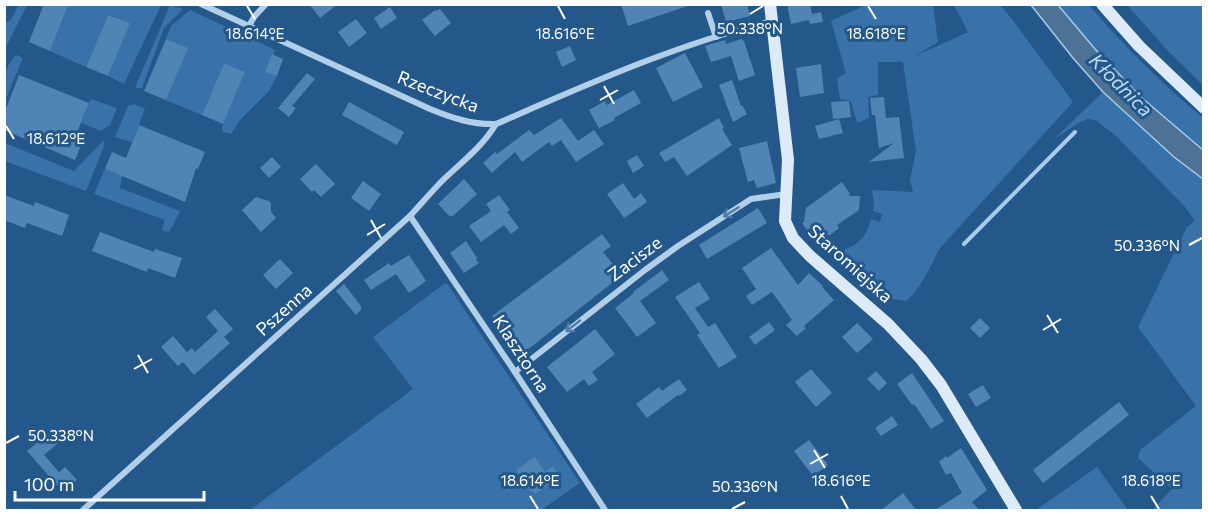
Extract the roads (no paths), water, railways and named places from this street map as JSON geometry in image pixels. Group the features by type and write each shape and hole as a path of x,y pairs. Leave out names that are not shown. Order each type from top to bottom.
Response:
{"street":[{"name":"Rzeczycka","path":"201,4 430,109 483,125 496,124 690,45 772,21"},
{"path":"249,26 266,4"},
{"name":"Staromiejska","path":"770,4 788,160 785,221 789,230 795,241 810,256 888,324 921,359 941,385 1016,510"},
{"path":"1102,4 1139,46 1203,108"},
{"path":"708,13 716,37"},
{"name":"Pszenna","path":"83,510 411,216 441,182 493,132 496,124"},
{"name":"Zacisze","path":"515,372 687,240 751,199 786,194"},
{"name":"Klasztorna","path":"411,216 605,510"}],"water":[{"name":"Kłodnica","path":"1031,5 1058,5 1095,49 1142,98 1203,150 1203,179 1174,157 1103,92"}],"waterway":[{"path":"964,244 1075,132"}]}
